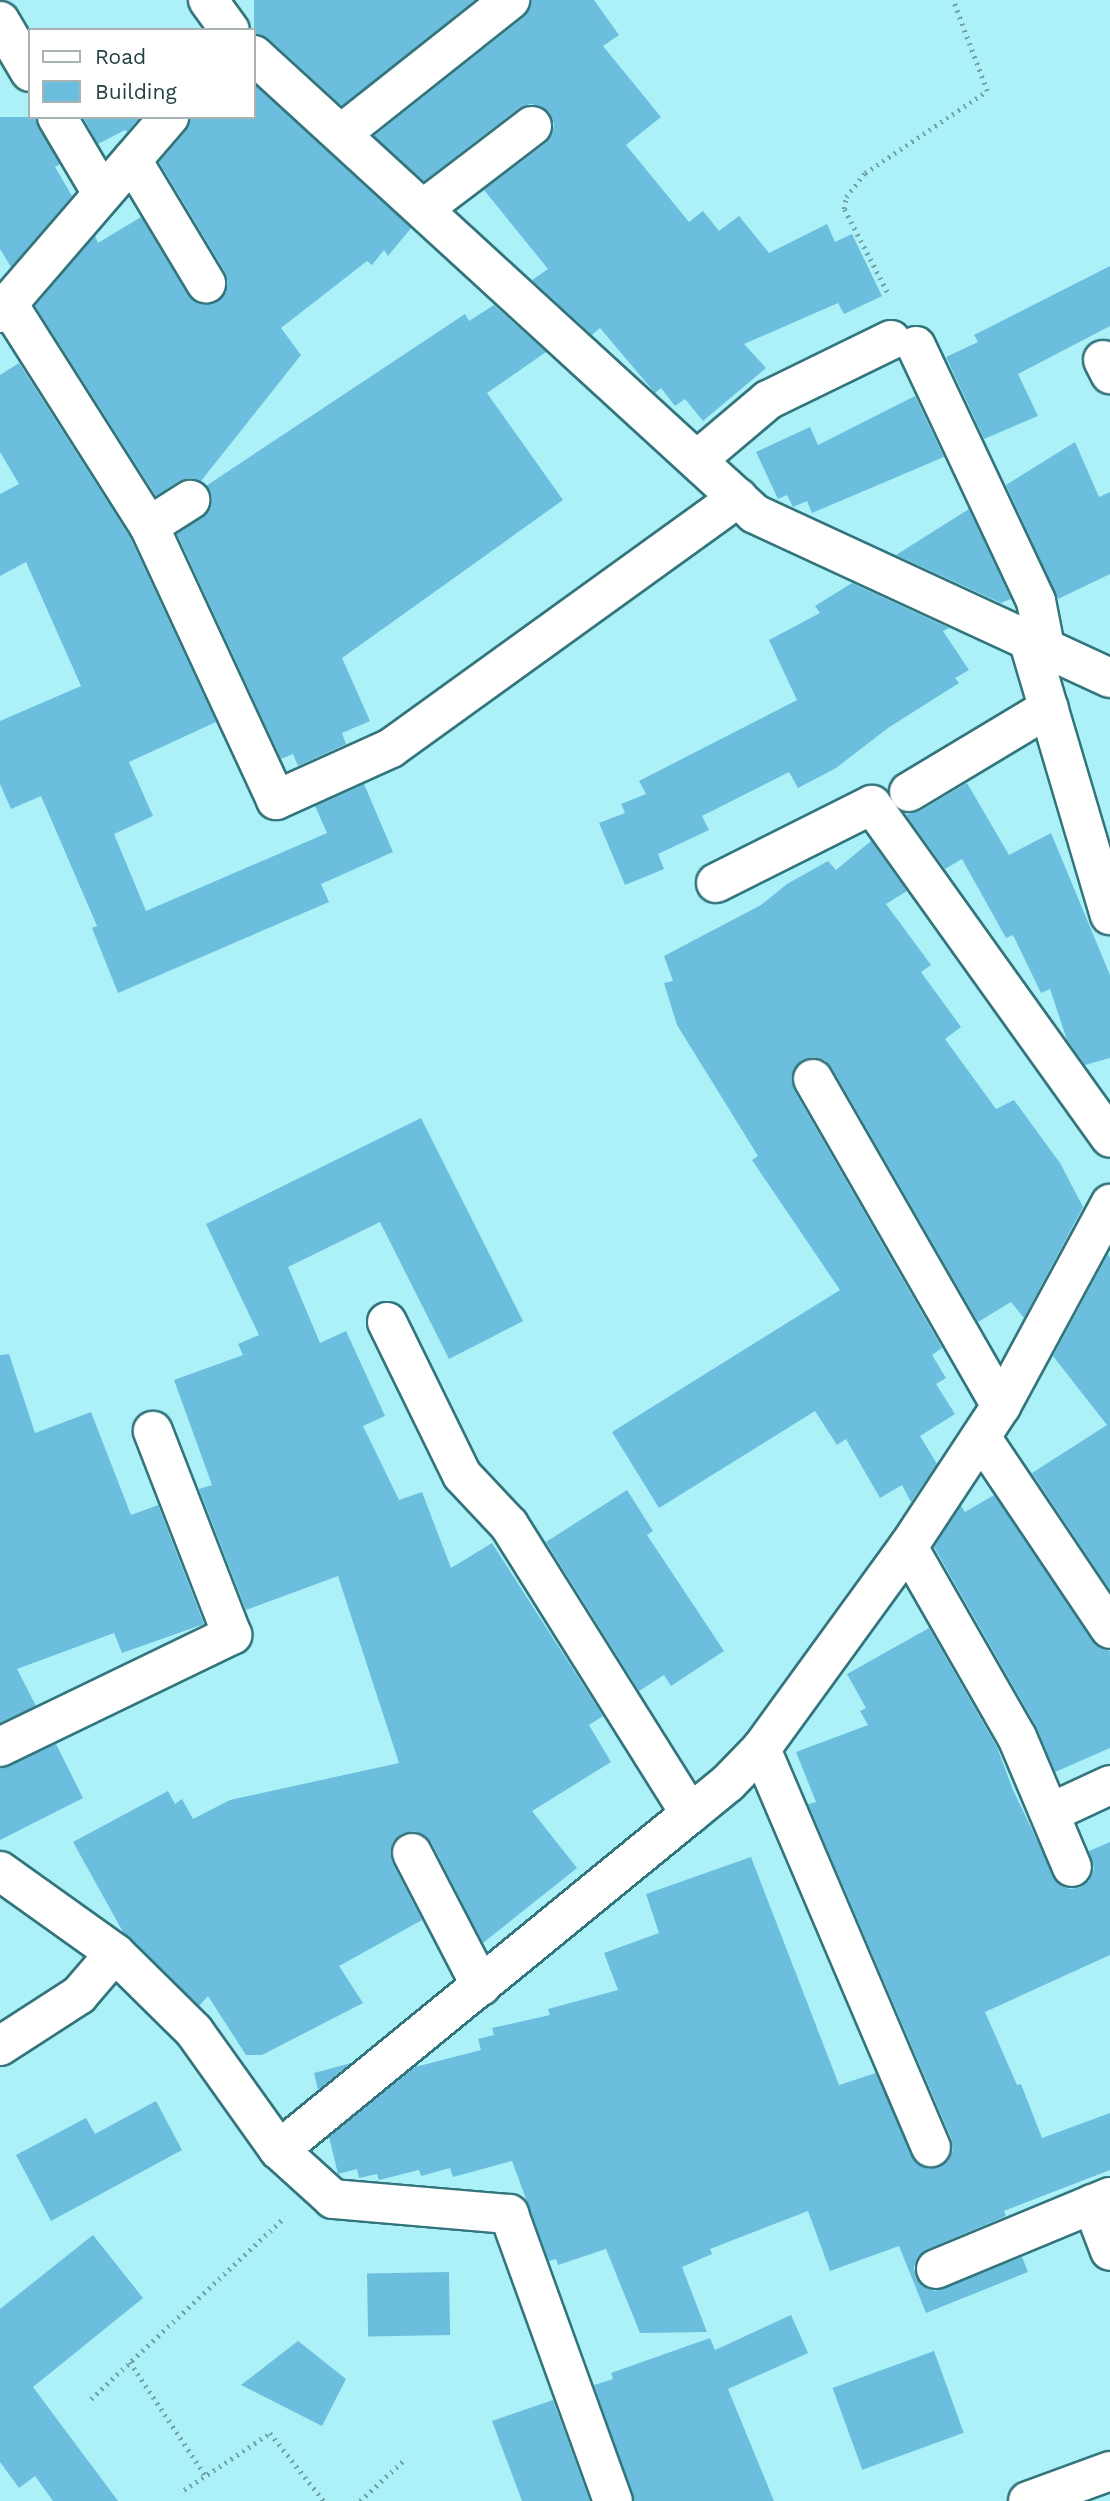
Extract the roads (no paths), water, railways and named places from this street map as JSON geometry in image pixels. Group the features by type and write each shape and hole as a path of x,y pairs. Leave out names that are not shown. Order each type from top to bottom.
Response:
{"street":[{"path":"208,0 229,28"},
{"path":"341,134 510,0"},
{"path":"0,21 28,69"},
{"path":"256,57 755,514 1110,678"},
{"path":"58,119 102,192"},
{"path":"167,119 4,309 149,526 276,800 391,748 738,498"},
{"path":"423,209 532,126"},
{"path":"132,159 206,283"},
{"path":"697,460 768,400 904,343 1036,601 1037,643 1049,708 1110,915"},
{"path":"149,526 190,499"},
{"path":"909,792 1049,708"},
{"path":"716,883 872,805 1110,1138"},
{"path":"813,1079 991,1422 1110,1629"},
{"path":"279,2150 728,1783 761,1749 908,1547 991,1422 1110,1204"},
{"path":"387,1322 462,1475 509,1525 690,1814"},
{"path":"0,1747 232,1635 153,1431"},
{"path":"908,1547 1017,1737 1072,1867"},
{"path":"761,1749 931,2147"},
{"path":"1050,1813 1110,1784"},
{"path":"412,1853 481,1986"},
{"path":"0,1871 115,1953 194,2031 279,2150 333,2199 509,2214 613,2501"},
{"path":"0,2046 79,1995 115,1953"},
{"path":"936,2269 1101,2201 1110,2251"},
{"path":"1028,2501 1110,2471"}]}
